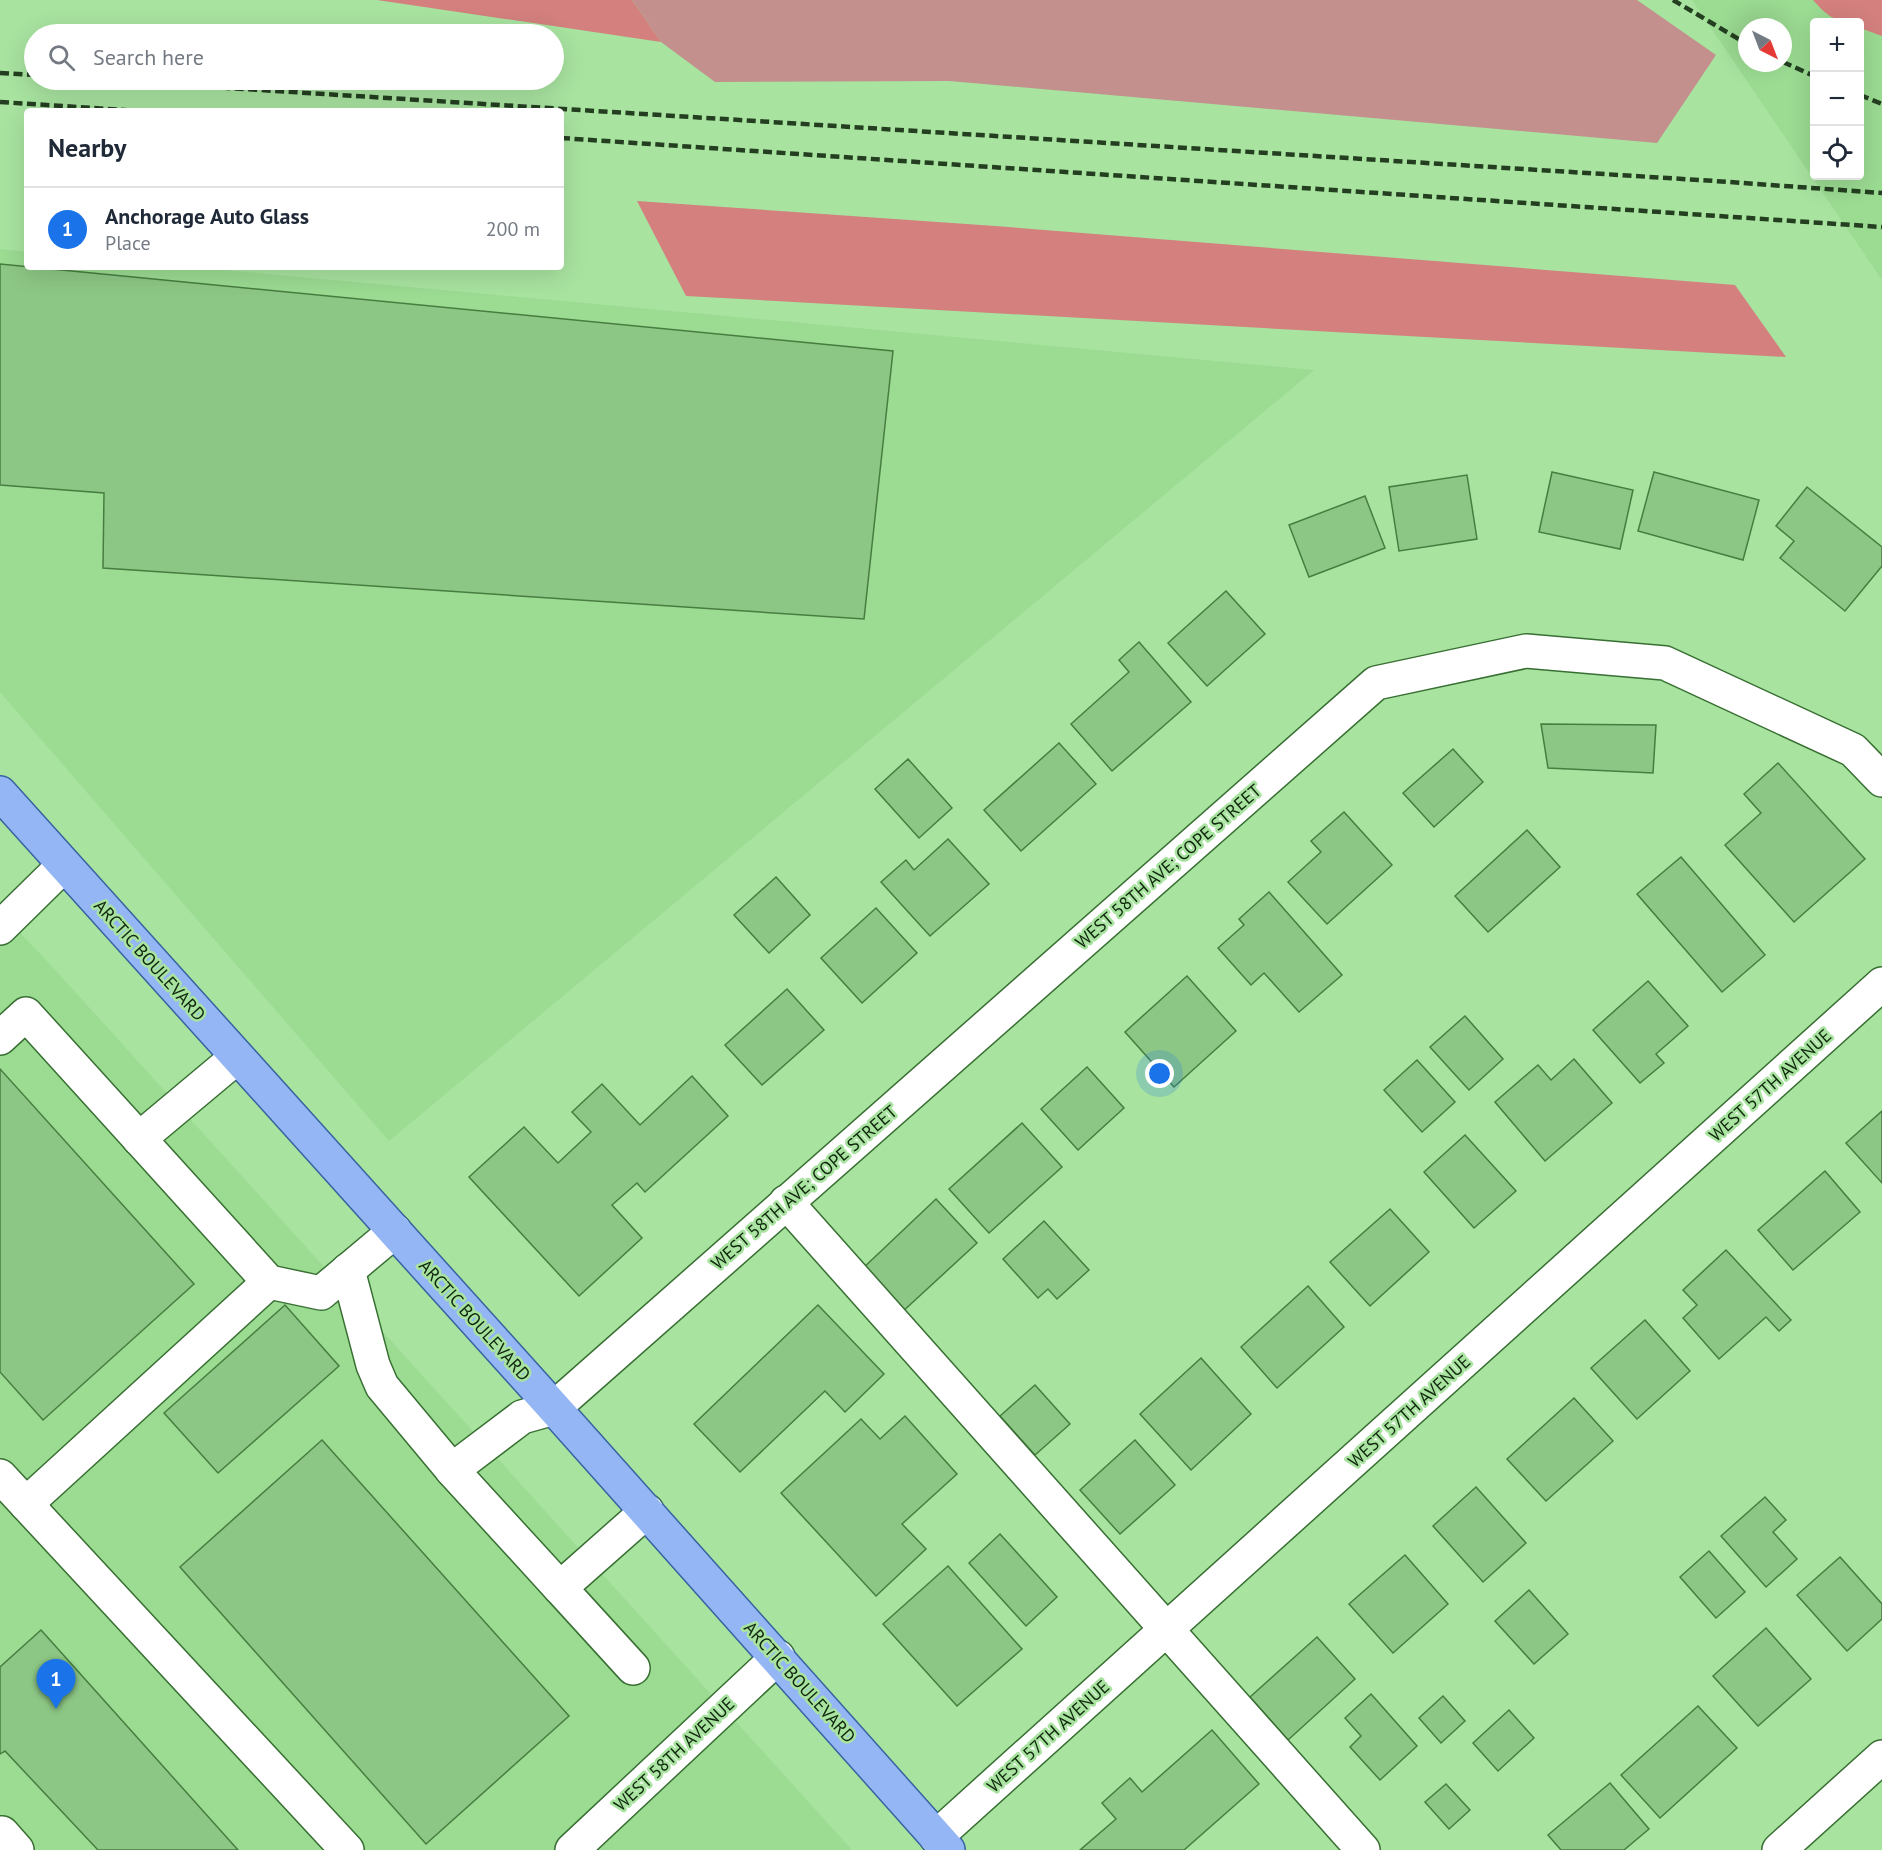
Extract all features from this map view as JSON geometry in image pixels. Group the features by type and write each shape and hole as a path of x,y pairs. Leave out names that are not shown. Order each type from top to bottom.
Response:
{"main road":[{"name":"ARCTIC BOULEVARD","path":"0,793 647,1511 942,1843"}],"street":[{"name":"WEST 58TH AVE; COPE STREET","path":"554,1408 1376,683 1526,651 1665,663 1853,750 1882,780"},
{"path":"0,928 64,865"},
{"name":"WEST 57TH AVENUE","path":"942,1843 1167,1629 1882,984"},
{"path":"0,1038 26,1014 268,1282 321,1293 395,1231"},
{"path":"139,1139 237,1057"},
{"path":"786,1202 1363,1850"},
{"path":"348,1270 373,1365 382,1386 452,1470 633,1668"},
{"path":"26,1504 268,1282"},
{"path":"452,1470 522,1417 554,1408"},
{"path":"0,1476 347,1850"},
{"path":"560,1588 647,1511"},
{"name":"WEST 58TH AVENUE","path":"572,1850 778,1658"},
{"path":"1779,1850 1877,1771"}],"shaded area":[{"path":"377,0 632,0 661,42 564,28 564,24 539,24"},
{"path":"632,0 1637,0 1716,55 1657,143 949,81 715,82 661,42"},
{"path":"1692,0 1882,0 1882,280 1814,180 1864,180 1864,18 1810,18 1810,174 1741,72 1792,72 1792,18 1738,18 1738,68"},
{"path":"1813,0 1882,0 1882,36 1864,29 1864,18 1833,18"},
{"path":"637,201 995,226 1735,285 1786,357 686,296"},
{"path":"0,249 24,252 24,270 225,270 1314,370 389,1141 0,692"},
{"path":"0,912 47,961 852,1850 0,1850"}],"building":[{"path":"0,264 24,266 24,270 62,270 893,351 864,619 103,568 104,493 0,485"},
{"path":"1552,472 1633,490 1620,549 1539,532"},
{"path":"1654,472 1759,500 1743,560 1638,531"},
{"path":"1467,475 1477,539 1399,551 1389,487"},
{"path":"1807,487 1882,547 1882,566 1845,611 1780,558 1794,541 1776,526"},
{"path":"1365,496 1385,548 1309,577 1289,525"},
{"path":"1226,591 1265,634 1207,686 1168,643"},
{"path":"1139,642 1191,702 1112,771 1071,724 1129,672 1119,660"},
{"path":"1541,724 1656,725 1653,773 1548,768"},
{"path":"1059,743 1096,784 1021,851 984,810"},
{"path":"1453,749 1483,782 1434,827 1403,793"},
{"path":"908,759 952,808 919,838 875,789"},
{"path":"1778,763 1865,859 1794,922 1725,845 1761,813 1744,794"},
{"path":"1344,812 1392,865 1327,924 1288,882 1321,852 1311,841"},
{"path":"1527,830 1560,867 1488,932 1455,896"},
{"path":"948,839 989,884 930,936 881,882 906,860 914,870"},
{"path":"1681,857 1765,955 1722,992 1637,894"},
{"path":"776,877 810,915 769,953 734,915"},
{"path":"1269,892 1342,975 1299,1012 1264,973 1251,985 1218,948 1244,925 1239,919"},
{"path":"876,908 917,953 862,1003 821,958"},
{"path":"1187,976 1236,1031 1174,1087 1125,1032"},
{"path":"1648,981 1688,1026 1656,1054 1664,1063 1640,1083 1593,1030"},
{"path":"787,989 824,1030 762,1085 725,1045"},
{"path":"1465,1016 1503,1059 1469,1090 1430,1047"},
{"path":"1574,1059 1612,1103 1545,1161 1495,1102 1538,1065 1551,1080"},
{"path":"1417,1060 1455,1102 1422,1132 1384,1090"},
{"path":"1087,1067 1124,1108 1078,1150 1041,1109"},
{"path":"0,1069 194,1284 43,1420 0,1372"},
{"path":"692,1076 728,1116 645,1192 637,1183 612,1205 642,1238 579,1296 469,1177 524,1127 558,1163 591,1132 572,1112 602,1084 640,1125"},
{"path":"1882,1111 1882,1183 1846,1143"},
{"path":"1022,1123 1062,1167 989,1233 949,1189"},
{"path":"1465,1135 1516,1191 1474,1228 1424,1172"},
{"path":"1825,1171 1860,1212 1793,1270 1758,1230"},
{"path":"936,1199 977,1243 900,1314 860,1271"},
{"path":"1390,1209 1429,1252 1370,1306 1330,1262"},
{"path":"1044,1221 1089,1270 1057,1299 1048,1289 1038,1298 1003,1259"},
{"path":"1726,1250 1791,1320 1779,1331 1766,1317 1719,1359 1683,1318 1697,1305 1683,1290"},
{"path":"1308,1286 1344,1327 1277,1388 1241,1347"},
{"path":"285,1305 339,1366 218,1473 164,1413"},
{"path":"818,1305 884,1374 845,1412 825,1391 740,1472 694,1424"},
{"path":"1645,1320 1690,1371 1637,1419 1591,1368"},
{"path":"1201,1358 1251,1414 1191,1470 1140,1414"},
{"path":"1035,1385 1070,1424 1035,1455 1000,1416"},
{"path":"1574,1398 1613,1441 1546,1501 1507,1459"},
{"path":"905,1416 957,1474 902,1524 926,1549 876,1596 781,1493 861,1419 880,1439"},
{"path":"322,1440 569,1716 426,1844 180,1567"},
{"path":"1135,1440 1175,1485 1120,1534 1080,1490"},
{"path":"1476,1487 1526,1543 1483,1582 1433,1526"},
{"path":"1765,1497 1786,1520 1773,1532 1797,1559 1766,1587 1721,1536"},
{"path":"1000,1534 1057,1597 1026,1626 969,1563"},
{"path":"1709,1551 1745,1592 1716,1618 1680,1577"},
{"path":"1405,1555 1448,1604 1393,1653 1349,1604"},
{"path":"1840,1557 1882,1604 1882,1619 1847,1651 1797,1595"},
{"path":"948,1566 1022,1649 957,1706 883,1624"},
{"path":"1529,1590 1568,1634 1534,1664 1495,1621"},
{"path":"1766,1628 1811,1679 1758,1726 1713,1676"},
{"path":"41,1630 238,1850 98,1850 5,1751 0,1754 0,1667"},
{"path":"1317,1637 1355,1679 1288,1740 1250,1697"},
{"path":"1371,1694 1417,1746 1380,1780 1350,1747 1361,1736 1345,1718"},
{"path":"1443,1696 1465,1721 1441,1743 1419,1718"},
{"path":"1698,1706 1737,1748 1660,1818 1621,1775"},
{"path":"1509,1710 1534,1738 1498,1771 1473,1743"},
{"path":"1212,1730 1259,1784 1184,1850 1080,1850 1116,1819 1102,1803 1130,1778 1142,1792"},
{"path":"1610,1783 1649,1829 1624,1850 1561,1850 1548,1835"},
{"path":"1446,1784 1470,1810 1449,1829 1425,1802"}],"railway":[{"path":"1673,0 1738,39"},
{"path":"1792,66 1810,74"},
{"path":"0,73 24,74"},
{"path":"260,90 548,108"},
{"path":"1864,97 1882,104"},
{"path":"0,102 93,108"},
{"path":"564,109 1882,193"},
{"path":"564,138 1882,227"}],"place":[{"name":"Anchorage Auto Glass","path":"56,1709"}]}
